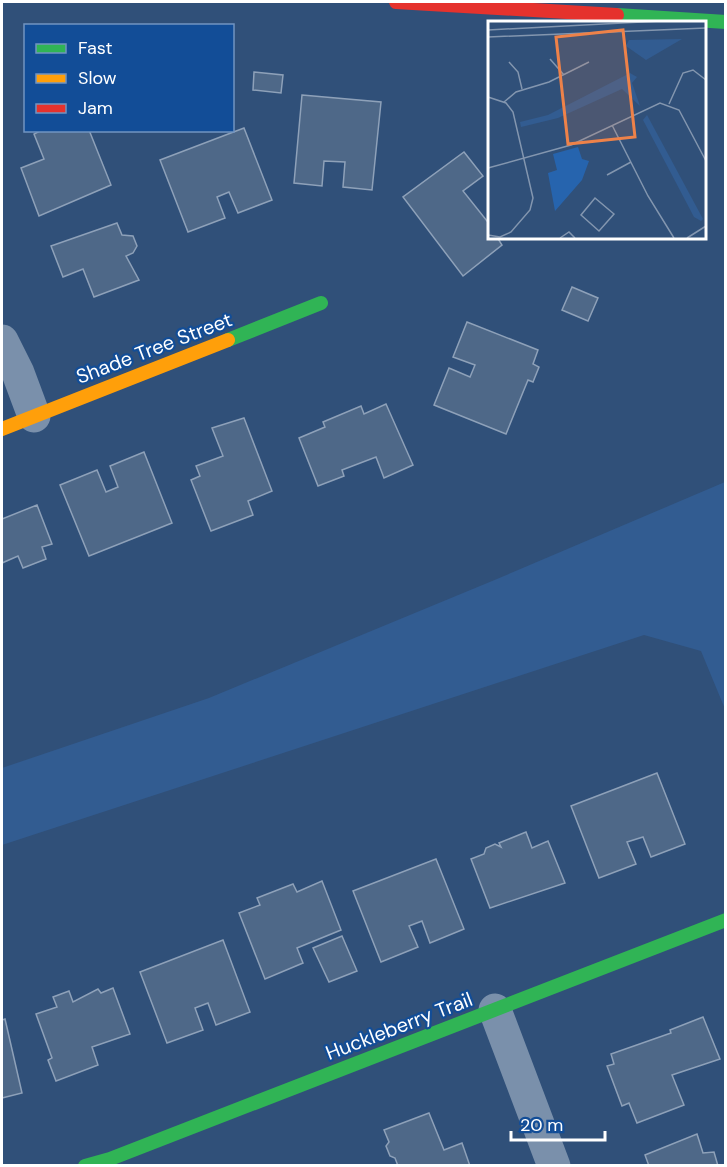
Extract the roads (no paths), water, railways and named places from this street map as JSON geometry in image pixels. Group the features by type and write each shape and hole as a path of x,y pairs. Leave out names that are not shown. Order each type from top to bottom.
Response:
{"main road":[{"path":"396,2 726,22"},
{"name":"Shade Tree Street","path":"2,429 321,303"},
{"name":"Huckleberry Trail","path":"84,1166 121,1154 726,920"}],"street":[{"path":"2,341 18,373 34,416"},
{"path":"495,1010 554,1166"}],"water":[{"path":"725,482 725,709 701,651 644,635 2,845 2,768 209,698"}]}
